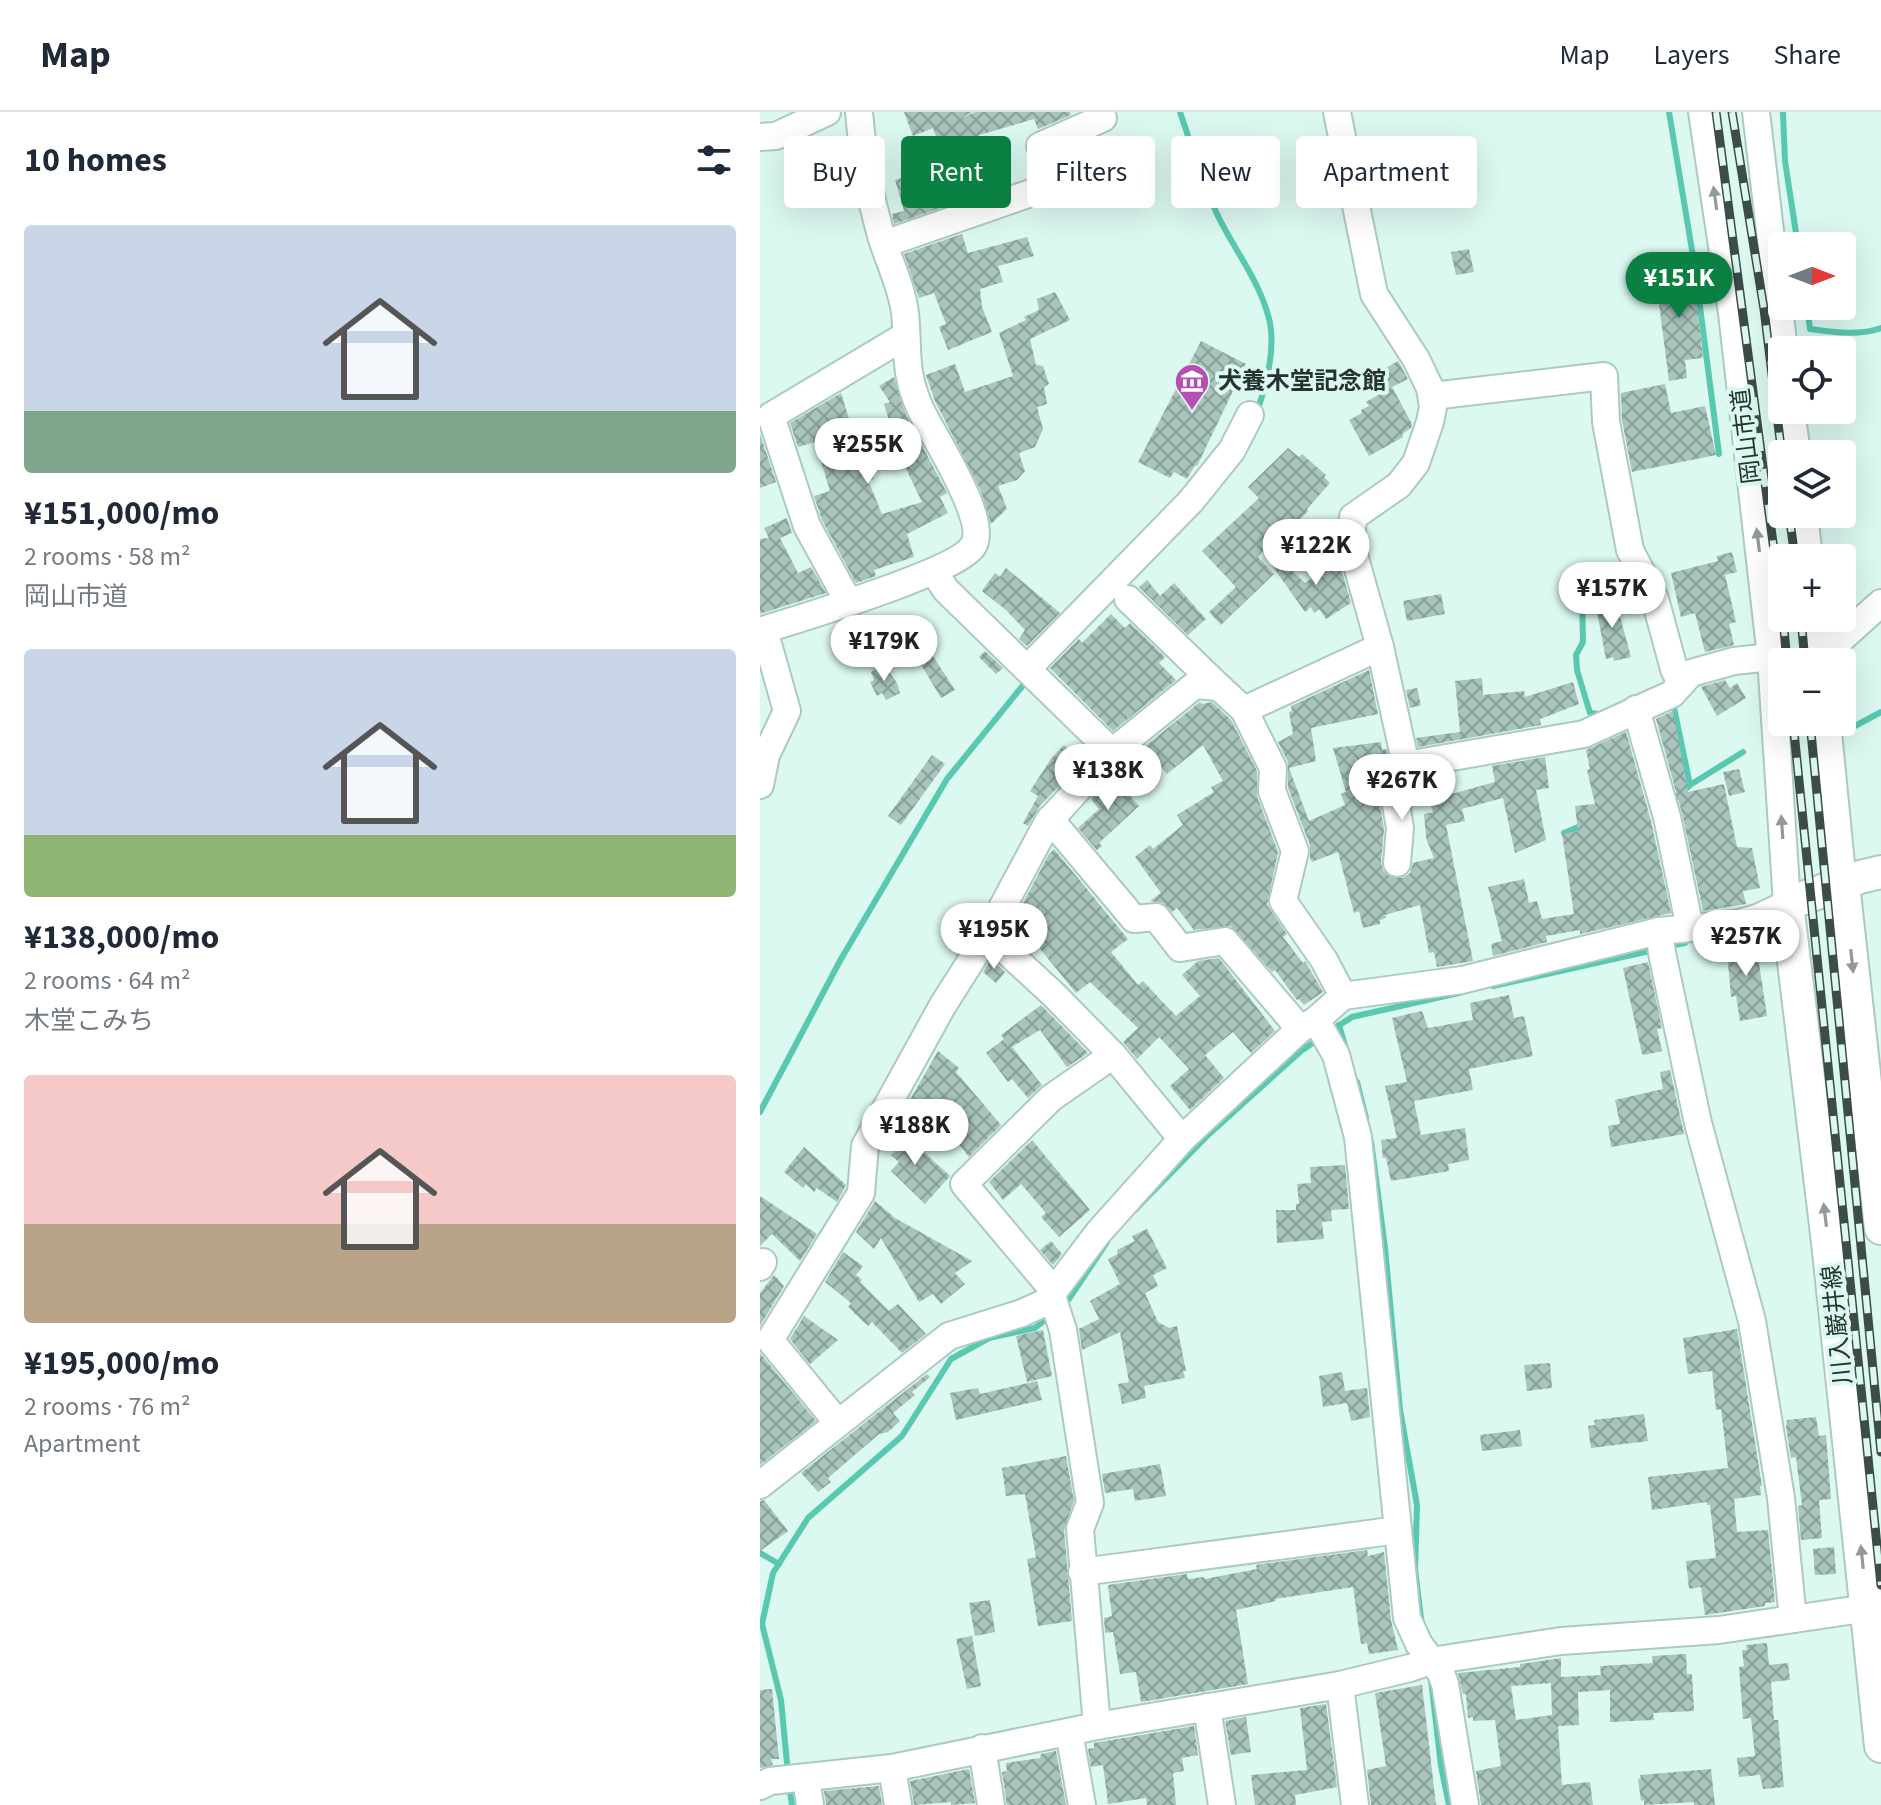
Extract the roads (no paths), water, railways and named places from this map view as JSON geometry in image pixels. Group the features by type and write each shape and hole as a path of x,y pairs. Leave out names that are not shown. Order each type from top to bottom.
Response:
{"main road":[{"path":"1787,904 1881,872"},
{"path":"1843,884 1881,1228"},
{"name":"川入巌井線","path":"1787,904 1874,1607 1881,1746"}],"street":[{"path":"760,137 776,136 827,112"},
{"path":"760,785 766,755 787,711 762,631 934,572 964,557 975,544 976,529 959,479 920,410 907,376 905,311 884,244 861,144 859,112"},
{"path":"884,244 1054,185 1040,146 1103,118 1100,112"},
{"path":"1337,112 1374,294 1416,359 1432,396 1430,422 1416,463 1399,485 1353,517 1351,544 1380,647 1406,765"},
{"name":"岡山市道","path":"1702,112 1732,313 1770,648"},
{"path":"1756,112 1782,336"},
{"path":"848,601 807,526 771,416 905,336"},
{"path":"1432,396 1604,376 1606,422 1630,550 1655,599 1674,669 1674,691"},
{"path":"1031,673 1191,501 1232,450 1250,415"},
{"path":"934,572 946,590 1112,752"},
{"path":"1128,599 1244,710 1273,768 1272,791 1295,851 1283,901 1324,960 1343,996"},
{"path":"1828,648 1881,603"},
{"path":"1244,710 1380,647"},
{"path":"1397,863 1400,828 1392,782 1397,768 1584,734 1674,691 1691,673 1734,661 1768,657"},
{"path":"838,1423 770,1340 768,1322 861,1193 865,1146 936,1018 988,934 1050,819 1112,752 1195,685 1219,687"},
{"path":"1636,709 1663,806 1690,928"},
{"name":"岡山市道","path":"1776,736 1787,904"},
{"path":"1828,736 1843,884"},
{"path":"1050,819 1134,919 1156,917 1180,948 1225,941 1336,1055 1358,1137 1364,1178 1407,1618 1419,1644 1441,1673 1445,1684 1465,1805"},
{"path":"760,1485 949,1336 1022,1313 1053,1295 1098,1233 1182,1139 1343,996 1462,980 1660,941 1690,928 1735,924 1757,918 1787,904"},
{"path":"988,934 1113,1055 1182,1139"},
{"path":"1660,941 1698,1123 1752,1321 1781,1498 1793,1619"},
{"path":"1097,1726 1080,1529 1090,1503 1063,1330 1053,1295 964,1184 1051,1098 1113,1055"},
{"path":"1082,1572 1398,1530"},
{"path":"765,1784 892,1768 1097,1726 1340,1685 1431,1661 1561,1641 1719,1630 1874,1607"},
{"path":"1340,1685 1355,1805"},
{"path":"1207,1707 1222,1805"},
{"path":"1069,1732 1082,1805"},
{"path":"982,1748 991,1805"},
{"path":"892,1768 898,1805"},
{"path":"806,1778 810,1805"}],"waterway":[{"path":"1180,112 1212,203 1258,289 1271,326 1267,376 1257,411"},
{"path":"1669,112 1695,268 1719,454"},
{"path":"1783,112 1785,161 1796,232"},
{"path":"1809,320 1810,329 1837,332 1855,333 1881,328"},
{"path":"1598,714 1590,713 1577,670 1576,655 1583,642 1582,598 1635,578"},
{"path":"760,1112 841,959 947,779 1029,678"},
{"path":"1673,703 1690,785"},
{"path":"1856,725 1881,712"},
{"path":"1671,803 1690,785 1743,752"},
{"path":"1564,833 1583,825"},
{"path":"1669,946 1685,943"},
{"path":"1493,986 1654,950"},
{"path":"1329,1032 1352,1017 1463,992"},
{"path":"1339,1025 1346,1049"},
{"path":"1135,1210 1208,1135 1301,1051 1320,1038"},
{"path":"1357,1082 1366,1118"},
{"path":"1371,1141 1385,1248 1400,1410 1417,1505 1415,1569 1422,1626"},
{"path":"1063,1305 1107,1242"},
{"path":"788,1774 781,1700 762,1624 773,1573 808,1518 902,1436 951,1359 989,1338 1035,1328 1051,1315"},
{"path":"760,1553 779,1564"},
{"path":"1431,1680 1449,1805"},
{"path":"789,1785 792,1805"}],"railway":[{"path":"1716,112 1773,544"},
{"path":"1732,112 1764,309 1780,440"},
{"path":"1791,528 1793,544"},
{"path":"1784,632 1786,648"},
{"path":"1802,632 1804,648"},
{"path":"1794,736 1881,1585"},
{"path":"1811,736 1881,1452"}],"place":[{"name":"犬養木堂記念館","path":"1192,412"}]}
